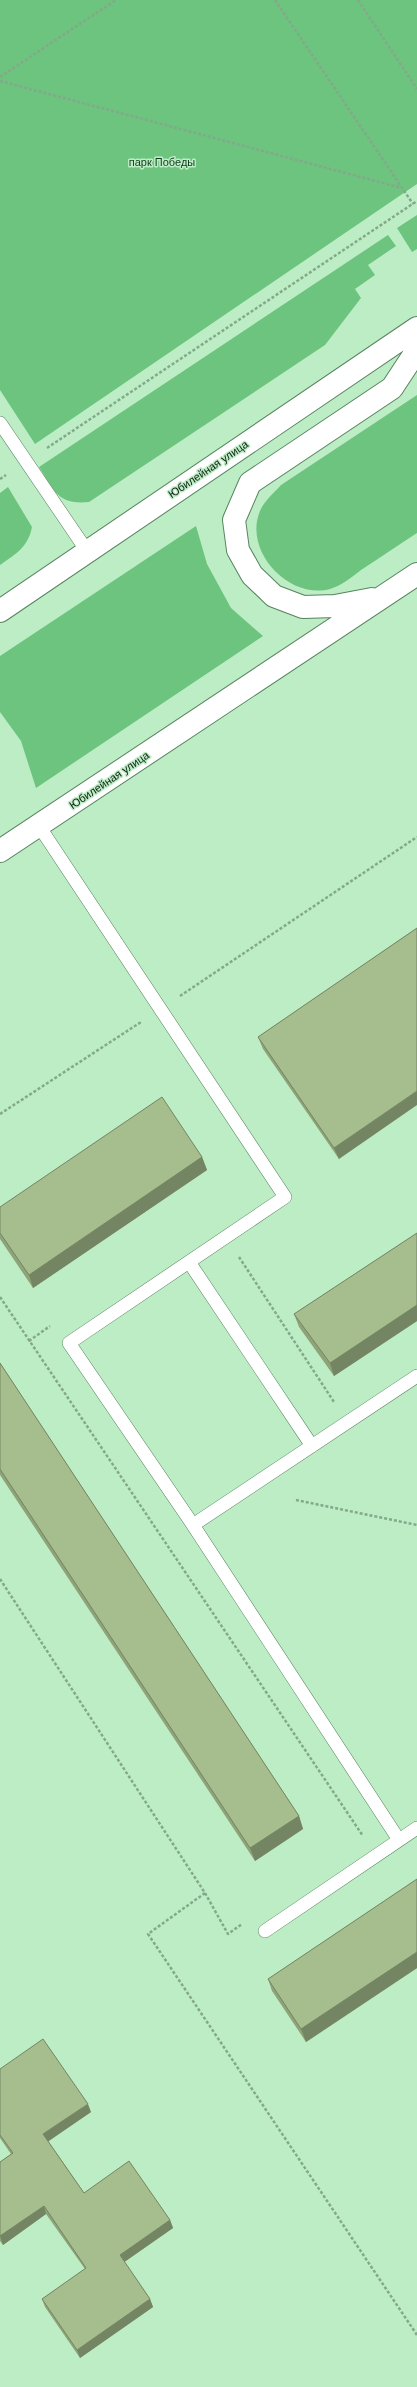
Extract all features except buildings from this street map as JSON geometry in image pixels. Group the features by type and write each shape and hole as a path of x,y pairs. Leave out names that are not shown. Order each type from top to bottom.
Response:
{"main road":[{"name":"Юбилейная улица","path":"0,611 417,328"},
{"path":"382,597 335,606 302,607 274,596 252,575 238,550 234,520 250,483 392,388 417,350"},
{"name":"Юбилейная улица","path":"0,851 417,574"}],"lane":[{"path":"0,423 87,551"},
{"path":"39,826 285,1197 69,1343 193,1525 399,1840"},
{"path":"189,1262 312,1446"},
{"path":"193,1525 417,1376"},
{"path":"265,1931 417,1828"}],"path":[{"path":"0,77 116,0"},
{"path":"275,0 413,204"},
{"path":"358,0 417,89"},
{"path":"0,81 402,188"},
{"path":"0,479 417,201"},
{"path":"0,1114 161,1009 417,837"},
{"path":"225,1238 338,1407"},
{"path":"0,1297 363,1837 357,1841"},
{"path":"29,1341 55,1323"},
{"path":"296,1500 417,1525"},
{"path":"0,1580 205,1894 228,1934 248,1920"},
{"path":"205,1894 148,1934 417,2335"}],"green space":[{"name":"парк Победы","path":"0,0 417,0 417,184 35,444 0,390"},
{"path":"417,215 417,249 412,252 397,228"},
{"path":"388,235 396,246 368,265 375,275 355,289 361,298 325,345 89,502 78,502 63,499 53,489 39,467"},
{"path":"417,395 417,533 334,588 315,590 299,587 285,580 273,569 264,556 258,542 256,526 260,511 264,504 281,485"},
{"path":"8,487 32,527 28,540 24,545 0,565 0,493"},
{"path":"196,526 207,564 231,608 263,636 36,788 21,741 0,712 0,656"}]}
